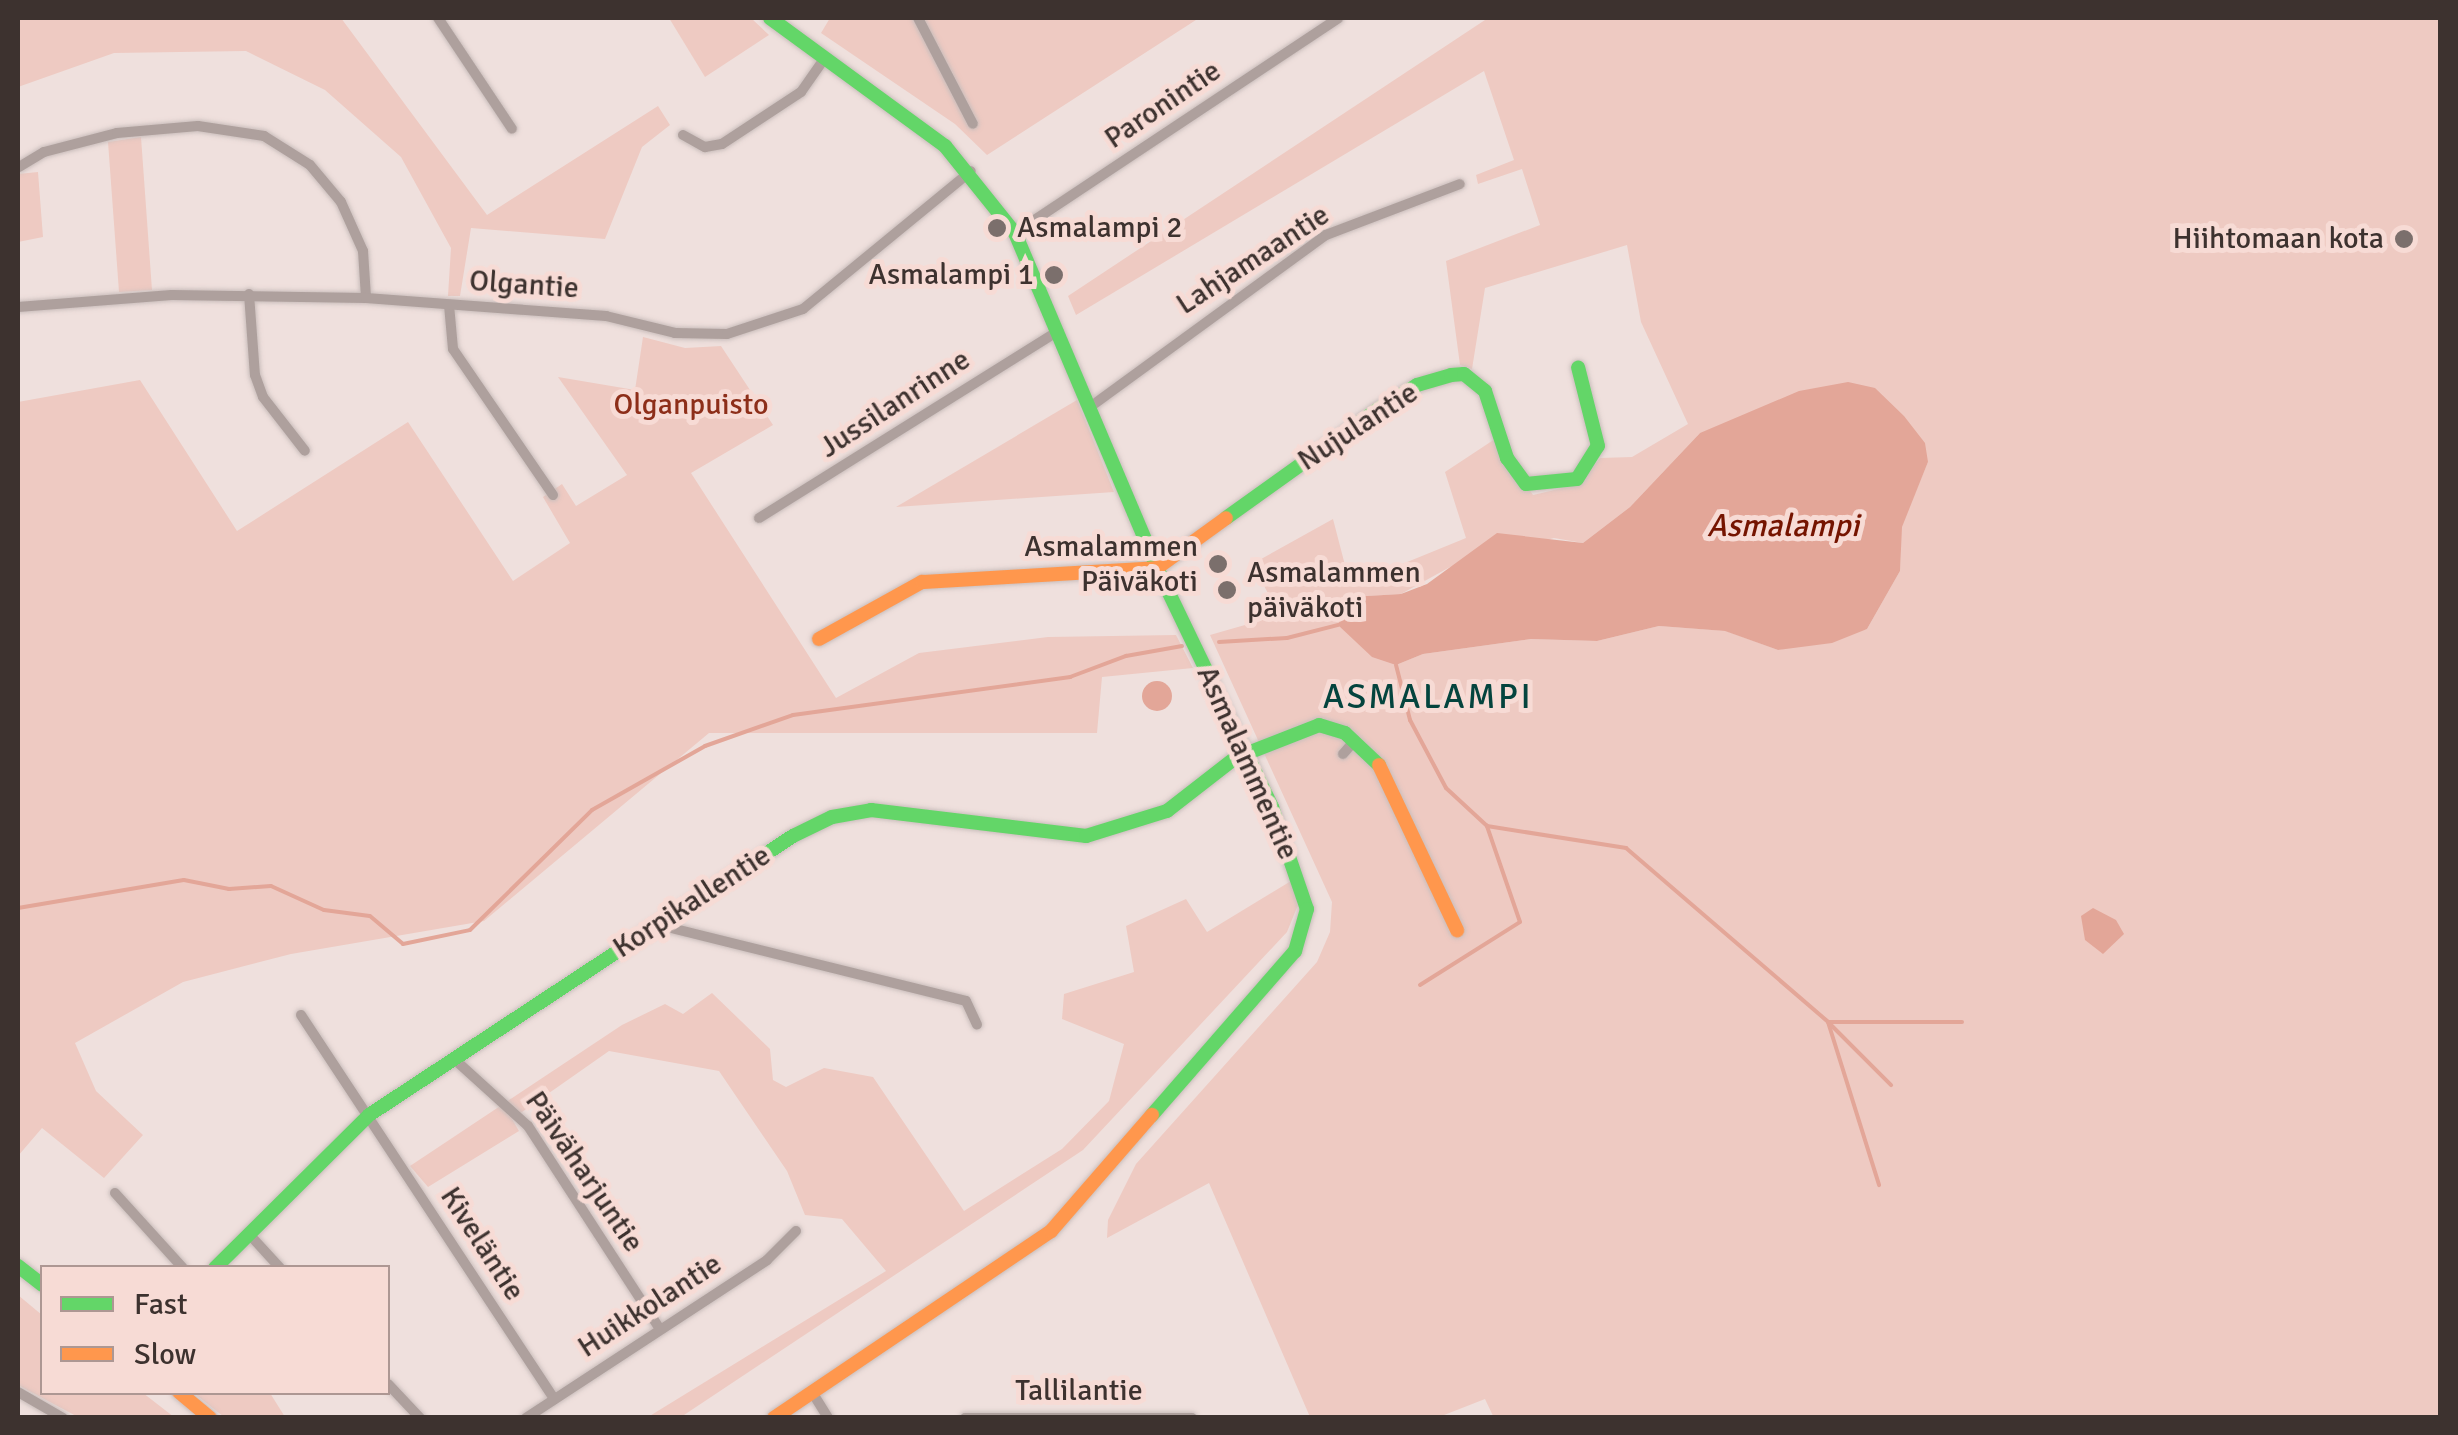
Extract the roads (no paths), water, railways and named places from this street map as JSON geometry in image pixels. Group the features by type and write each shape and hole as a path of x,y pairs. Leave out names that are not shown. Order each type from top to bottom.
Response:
{"street":[{"path":"438,18 512,129"},
{"name":"Asmalammentie","path":"770,18 823,60 914,121 970,170 1015,233 1157,568 1245,754 1303,891 1307,922 1295,951 1052,1230 774,1418"},
{"path":"918,18 973,124"},
{"name":"Paronintie","path":"1015,233 1338,18"},
{"path":"682,134 705,147 722,144 801,92 823,60"},
{"path":"20,168 44,152 117,132 198,126 264,136 310,165 341,202 363,251 366,298"},
{"name":"Olgantie","path":"18,307 248,294 366,298 606,316 699,336 764,327 848,278 970,170"},
{"name":"Lahjamaantie","path":"1090,407 1326,234 1460,184"},
{"path":"248,294 255,375 263,397 305,452"},
{"path":"449,305 452,349 553,495"},
{"name":"Jussilanrinne","path":"759,518 1058,331"},
{"name":"Nujulantie","path":"1157,568 1377,410 1417,385 1450,375 1464,374 1484,391 1506,458 1526,484 1577,480 1598,446 1578,367"},
{"path":"819,639 922,582 1157,568"},
{"name":"Korpikallentie","path":"219,1265 369,1116 452,1056 832,817 871,810 1086,836 1167,811 1245,754 1319,725 1355,740"},
{"path":"1343,754 1355,740 1392,782 1457,930"},
{"path":"658,925 966,1001 977,1025"},
{"name":"Kiveläntie","path":"302,1015 554,1399"},
{"name":"Päiväharjuntie","path":"452,1056 528,1126 660,1330"},
{"path":"115,1193 180,1265"},
{"name":"Huikkolantie","path":"526,1418 767,1260 796,1231"},
{"path":"249,1234 277,1265"},
{"path":"18,1266 40,1282"},
{"path":"390,1386 420,1418"},
{"path":"18,1392 63,1418"},
{"path":"812,1392 828,1418"},
{"path":"183,1395 210,1418"},
{"name":"Tallilantie","path":"965,1418 1192,1418"}],"water":[{"name":"Asmalampi","path":"1848,382 1875,388 1904,416 1925,443 1928,462 1902,527 1900,571 1867,629 1832,643 1778,650 1725,631 1659,626 1597,641 1531,639 1423,654 1396,665 1372,657 1338,625 1350,597 1401,594 1427,584 1497,533 1583,543 1630,507 1700,433 1799,391"},
{"path":"1157,681 1168,685 1172,696 1168,707 1157,711 1146,707 1142,696 1146,685"},
{"path":"2093,908 2116,920 2124,934 2103,954 2085,940 2081,916"}],"waterway":[{"path":"1219,642 1287,638 1338,625"},
{"path":"18,908 184,880 229,889 271,886 324,910 370,916 403,944 470,930 592,810 705,746 793,715 1070,677 1126,656 1182,646"},
{"path":"1396,665 1410,720 1446,788 1487,826 1626,848 1828,1022 1962,1022"},
{"path":"1420,985 1520,922 1487,826"},
{"path":"1828,1022 1879,1185"},
{"path":"1831,1025 1891,1085"}],"place":[{"name":"Asmalampi 2","path":"997,228"},
{"name":"Hiihtomaan kota","path":"2404,239"},
{"name":"Asmalampi 1","path":"1054,275"},
{"name":"Asmalammen Päiväkoti","path":"1218,564"},
{"name":"Asmalammen päiväkoti","path":"1227,590"}],"district":[{"name":"ASMALAMPI","path":"1428,697"}],"park label":[{"name":"Olganpuisto","path":"691,405"}]}
